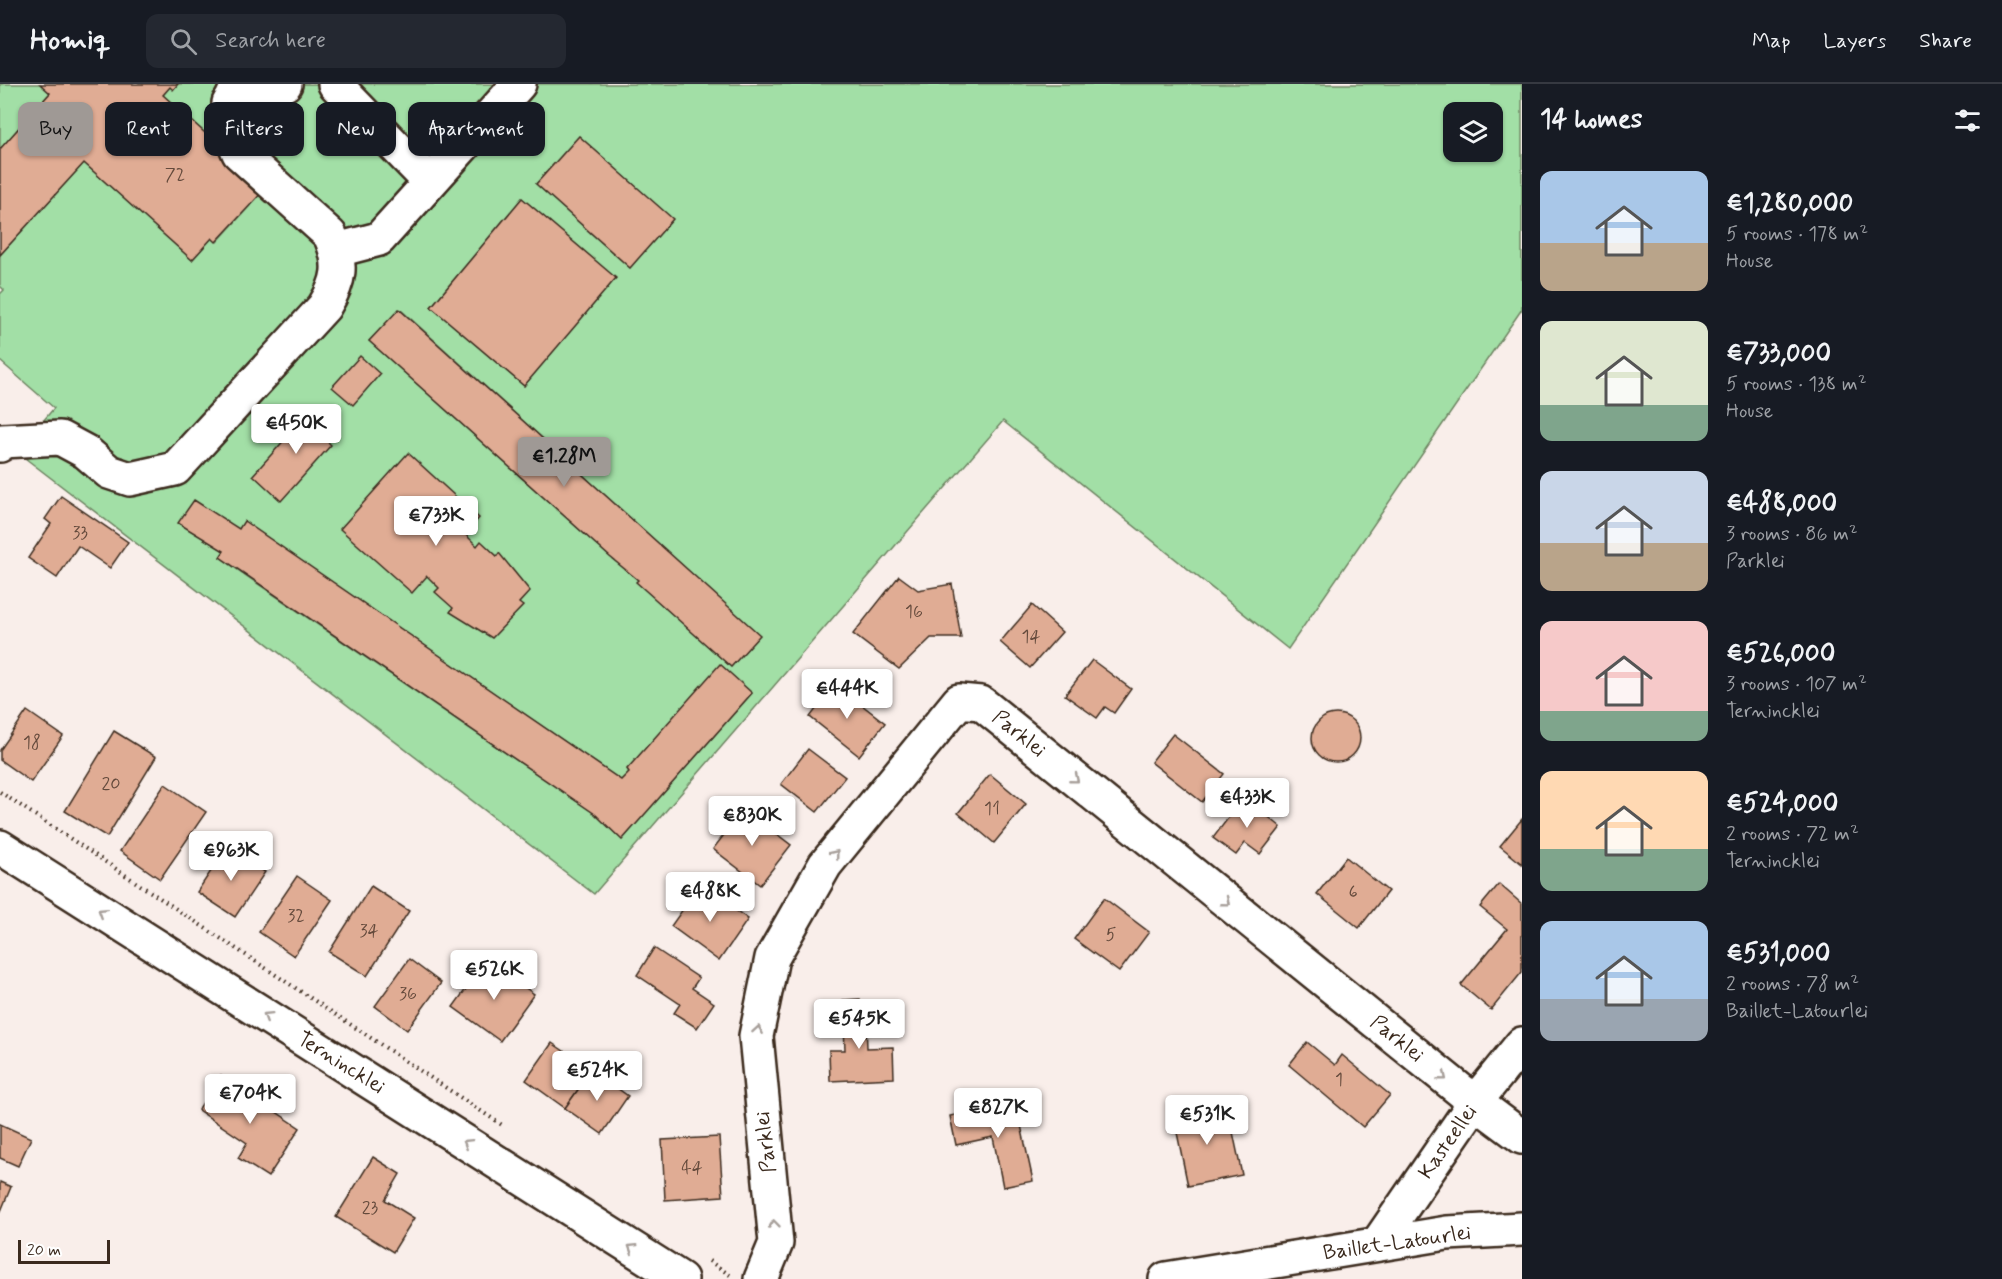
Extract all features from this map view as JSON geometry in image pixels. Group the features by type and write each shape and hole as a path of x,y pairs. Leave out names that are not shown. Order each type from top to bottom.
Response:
{"street":[{"path":"1,443 60,438 86,452 109,472 130,479 175,469 324,307 335,288 339,270 337,250 330,235 239,153 231,136 227,116 235,94 285,84"},
{"path":"335,84 430,182"},
{"path":"337,250 379,239 519,84"},
{"name":"Parklei","path":"761,1279 776,1243 756,1036 772,958 825,865 959,701 981,703 1475,1102 1522,1137"},
{"name":"Ternincklei","path":"0,847 693,1269"},
{"name":"Kasteellei","path":"1378,1243 1475,1102 1522,1044"},
{"name":"Baillet-Latourlei","path":"1166,1279 1447,1233 1522,1229"}],"path":[{"path":"0,792 507,1128"},
{"path":"693,1269 736,1279"}],"green space":[{"path":"0,84 40,84 50,93 42,102 18,102 18,129 0,149"},
{"path":"172,84 1522,84 1522,309 1288,649 1003,421 594,894 17,452 54,408 0,361 0,294 4,290 0,286 0,255 84,163 192,260 212,238 217,242 266,188 231,156 304,156 304,102 204,102 204,132 192,121 192,102 171,102 163,95","holes":["579,136 672,219 630,268 536,184","522,198 615,278 524,386 431,307","400,309 759,635 731,667 637,582 638,580 369,341","244,522 621,780 629,772 627,769 720,665 752,693 622,840 595,814 242,573 220,557 224,551 179,523 239,529"]}],"building":[{"path":"40,84 178,84 173,90 170,87 163,95 171,102 105,102 105,156 192,156 192,121 204,132 204,156 231,156 266,188 216,242 212,238 192,260 84,163 0,255 0,149 18,129 18,156 93,156 93,102 42,102 50,93"},
{"path":"579,136 673,219 630,268 536,184"},
{"path":"522,198 616,278 524,386 431,307"},
{"path":"399,309 760,635 731,667 636,582 638,580 369,341"},
{"path":"360,356 380,374 353,405 332,387"},
{"path":"313,408 336,428 326,440 331,445 281,501 253,475"},
{"path":"408,453 479,518 465,534 477,546 481,541 497,556 499,553 530,591 519,603 523,606 492,638 450,612 453,608 435,592 439,588 427,576 412,593 340,529"},
{"path":"61,496 128,542 110,568 78,546 57,578 28,558 51,524 45,519"},
{"path":"194,500 239,529 244,521 621,780 629,772 627,769 720,664 752,693 622,840 595,814 220,557 224,551 178,523"},
{"path":"899,576 918,590 952,584 961,638 931,638 899,669 853,634"},
{"path":"1032,605 1062,632 1030,668 1000,642"},
{"path":"1092,660 1131,689 1114,713 1105,707 1097,718 1065,695"},
{"path":"835,684 885,723 859,756 810,717"},
{"path":"27,711 63,736 31,782 0,760 0,750"},
{"path":"1331,714 1341,714 1353,721 1360,733 1360,743 1353,755 1341,762 1331,762 1316,751 1312,743 1312,733 1323,718"},
{"path":"114,731 156,757 107,837 65,811"},
{"path":"1173,734 1224,774 1202,802 1151,762"},
{"path":"808,749 845,777 817,812 781,784"},
{"path":"990,774 1026,804 994,843 958,813"},
{"path":"165,784 206,812 160,879 120,851"},
{"path":"1244,797 1281,827 1260,854 1245,843 1236,855 1213,838"},
{"path":"744,809 791,845 760,885 713,849"},
{"path":"1522,819 1522,864 1500,846"},
{"path":"227,847 265,872 235,917 197,892"},
{"path":"1346,857 1388,891 1359,928 1317,894"},
{"path":"297,876 332,900 294,956 259,932"},
{"path":"1499,884 1522,904 1522,972 1491,1010 1461,985 1507,929 1480,907"},
{"path":"700,885 748,919 719,961 671,926"},
{"path":"371,886 409,911 367,976 329,952"},
{"path":"1104,898 1149,932 1119,972 1074,939"},
{"path":"654,948 699,978 692,988 714,1003 697,1028 674,1013 680,1004 637,975"},
{"path":"409,959 441,983 407,1030 375,1006"},
{"path":"487,960 534,994 500,1041 453,1007"},
{"path":"860,999 861,1013 872,1012 873,1023 866,1024 867,1048 893,1047 894,1078 830,1081 829,1050 845,1050 843,1000"},
{"path":"1307,1042 1335,1065 1342,1055 1390,1095 1363,1127 1289,1065"},
{"path":"552,1043 592,1070 565,1108 526,1080"},
{"path":"592,1070 628,1096 602,1134 565,1108"},
{"path":"221,1075 300,1128 268,1177 238,1158 247,1143 198,1110"},
{"path":"1016,1102 1033,1181 1003,1187 993,1137 956,1145 950,1116"},
{"path":"1205,1107 1207,1117 1229,1113 1242,1175 1188,1186 1173,1113"},
{"path":"0,1124 31,1138 18,1166 0,1158"},
{"path":"719,1137 723,1196 665,1200 662,1140"},
{"path":"373,1157 400,1174 385,1200 414,1218 393,1252 336,1217"},
{"path":"0,1182 11,1187 1,1211 0,1211"}]}
